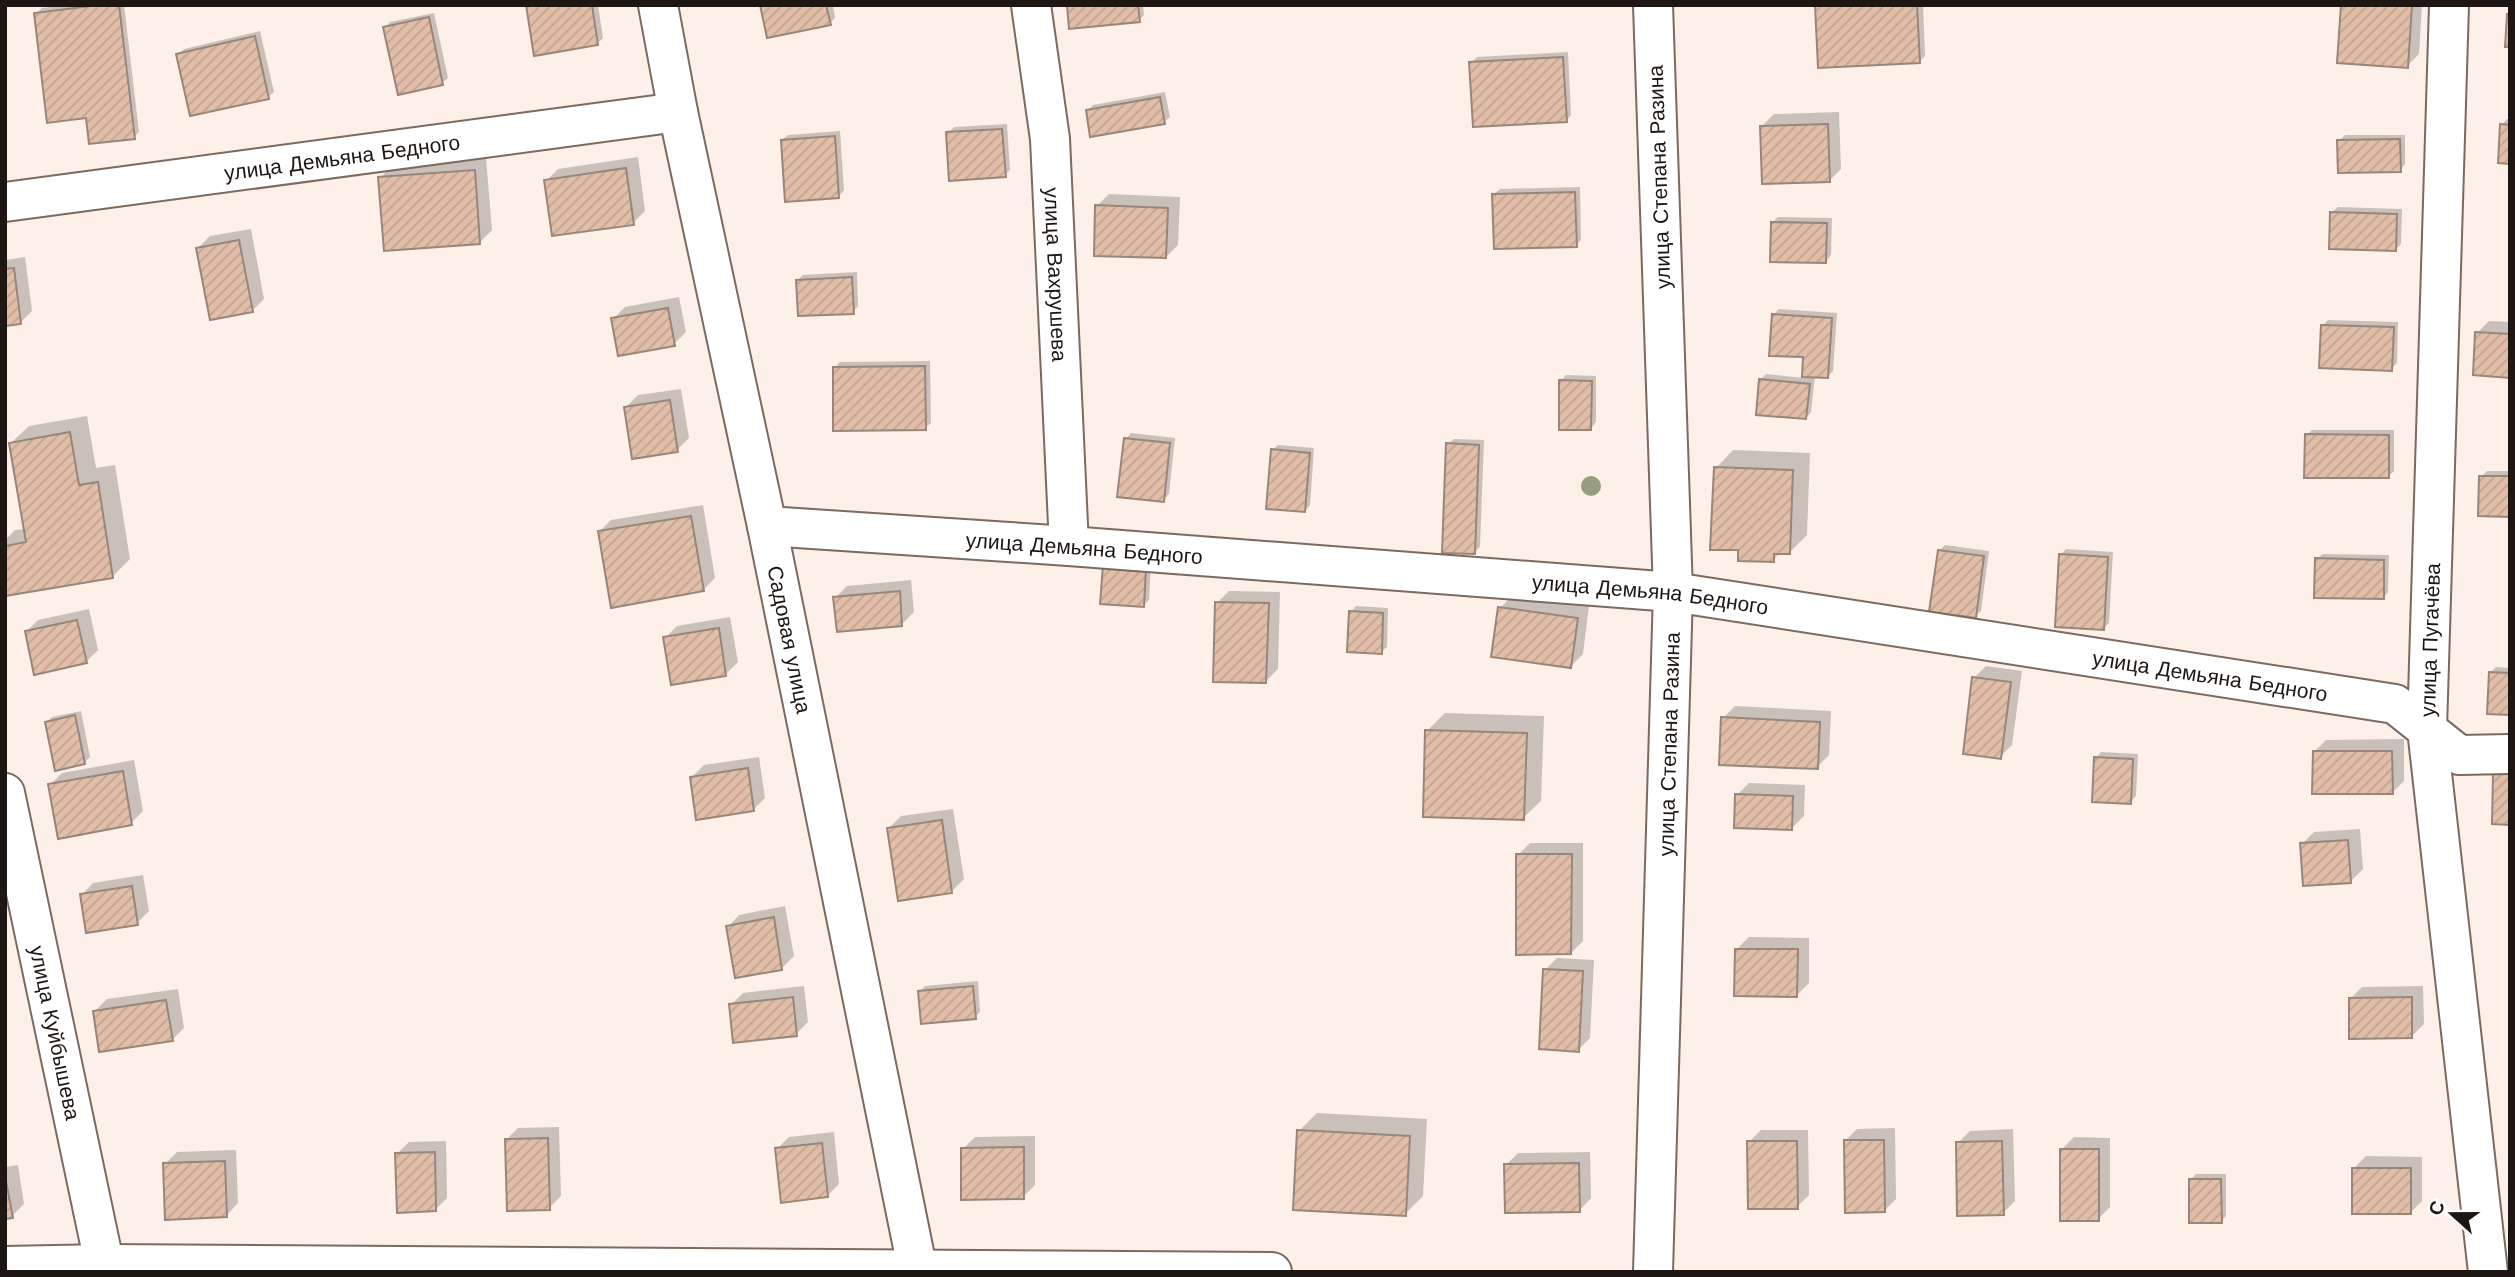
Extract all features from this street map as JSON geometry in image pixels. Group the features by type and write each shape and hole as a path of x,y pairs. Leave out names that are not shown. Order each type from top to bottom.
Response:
{"street":[{"name":"Садовая улица","path":"658,5 918,1270"},
{"name":"улица Вахрушева","path":"1031,5 1050,139 1069,546"},
{"name":"улица Степана Разина","path":"1653,5 1673,592 1653,1272"},
{"name":"улица Пугачёва","path":"2449,5 2427,729 2488,1272"},
{"name":"улица Демьяна Бедного","path":"5,202 678,112"},
{"name":"улица Демьяна Бедного","path":"767,526 1673,592 2395,704 2459,755 2510,754"},
{"name":"улица Куйбышева","path":"5,793 105,1268"},
{"path":"5,1266 1272,1272"}],"building":[{"path":"119,5 135,139 89,144 86,118 47,123 34,13"},
{"path":"526,5 592,5 598,45 534,56"},
{"path":"760,5 826,5 831,25 767,38"},
{"path":"1067,5 1138,5 1140,22 1069,29"},
{"path":"1815,5 1917,5 1920,63 1818,68"},
{"path":"2341,5 2412,5 2408,68 2337,63"},
{"path":"2507,14 2510,14 2510,47 2505,47"},
{"path":"429,17 443,85 398,95 383,27"},
{"path":"255,36 269,99 190,116 176,54"},
{"path":"1563,57 1567,122 1473,127 1469,62"},
{"path":"1160,97 1165,124 1090,137 1086,110"},
{"path":"1828,124 1830,182 1762,184 1760,126"},
{"path":"2500,124 2510,125 2510,164 2498,163"},
{"path":"1002,129 1006,177 949,181 946,132"},
{"path":"835,136 839,198 785,202 781,140"},
{"path":"2400,139 2401,172 2338,173 2337,140"},
{"path":"626,168 634,225 552,236 544,180"},
{"path":"475,170 480,244 384,251 378,177"},
{"path":"1575,192 1577,247 1494,249 1492,194"},
{"path":"1095,205 1168,208 1166,258 1094,256"},
{"path":"2330,212 2397,214 2396,251 2329,249"},
{"path":"1771,222 1827,223 1826,263 1770,262"},
{"path":"239,240 253,312 210,320 196,248"},
{"path":"14,268 21,324 5,326 5,269"},
{"path":"852,277 854,314 798,316 796,280"},
{"path":"668,308 675,346 618,356 611,318"},
{"path":"1772,314 1832,318 1828,378 1802,377 1803,357 1769,356"},
{"path":"2321,325 2394,327 2392,371 2319,368"},
{"path":"2475,332 2510,334 2510,378 2473,375"},
{"path":"925,366 926,430 833,431 833,367"},
{"path":"1759,379 1810,384 1806,419 1756,415"},
{"path":"1559,380 1592,381 1591,430 1559,430"},
{"path":"670,400 678,452 632,459 624,407"},
{"path":"70,432 79,485 98,482 113,578 5,596 5,546 26,542 9,443"},
{"path":"2305,434 2389,435 2389,478 2304,478"},
{"path":"1124,438 1170,443 1164,502 1117,497"},
{"path":"1446,443 1479,445 1475,554 1442,553"},
{"path":"1271,449 1310,453 1305,512 1266,509"},
{"path":"1714,467 1793,470 1790,554 1774,554 1774,562 1738,561 1738,550 1710,550"},
{"path":"2479,476 2510,476 2510,517 2478,516"},
{"path":"691,516 704,591 611,608 598,531"},
{"path":"1938,550 1984,556 1976,618 1929,612"},
{"path":"2059,554 2108,557 2104,630 2055,627"},
{"path":"2315,558 2384,560 2384,599 2314,598"},
{"path":"1103,565 1146,568 1144,607 1100,604"},
{"path":"900,591 902,626 837,632 833,597"},
{"path":"1215,602 1269,603 1266,683 1213,682"},
{"path":"1498,607 1578,618 1571,668 1491,657"},
{"path":"1349,611 1383,613 1382,654 1347,652"},
{"path":"77,620 87,663 34,675 25,631"},
{"path":"719,628 726,676 671,685 663,637"},
{"path":"2489,672 2510,673 2510,715 2487,714"},
{"path":"1972,677 2011,682 2001,759 1963,754"},
{"path":"75,715 85,764 55,771 45,722"},
{"path":"1721,717 1820,722 1818,769 1719,765"},
{"path":"1425,730 1527,733 1524,820 1423,817"},
{"path":"2313,751 2392,751 2393,794 2312,794"},
{"path":"2094,757 2133,759 2131,804 2092,802"},
{"path":"748,768 754,811 696,820 690,777"},
{"path":"123,771 132,825 58,839 48,784"},
{"path":"2493,773 2510,773 2510,825 2492,824"},
{"path":"1735,794 1793,796 1792,830 1734,828"},
{"path":"942,820 952,893 898,901 887,828"},
{"path":"2348,840 2351,883 2303,886 2300,843"},
{"path":"1516,854 1572,854 1571,954 1516,955"},
{"path":"132,886 138,925 86,933 80,894"},
{"path":"774,917 782,970 735,978 726,926"},
{"path":"1735,949 1798,949 1797,997 1734,996"},
{"path":"1543,969 1583,971 1579,1052 1539,1049"},
{"path":"973,986 976,1019 921,1024 918,991"},
{"path":"793,997 797,1036 733,1043 729,1004"},
{"path":"2412,997 2412,1038 2349,1039 2349,998"},
{"path":"166,1000 173,1041 99,1052 93,1011"},
{"path":"1297,1130 1410,1136 1406,1216 1293,1210"},
{"path":"548,1138 550,1210 507,1211 505,1139"},
{"path":"1844,1140 1884,1140 1885,1212 1845,1213"},
{"path":"1747,1141 1797,1141 1798,1209 1748,1209"},
{"path":"2002,1141 2004,1215 1957,1216 1956,1142"},
{"path":"822,1143 828,1197 781,1203 775,1148"},
{"path":"1024,1147 1024,1199 961,1200 961,1148"},
{"path":"2060,1149 2099,1149 2099,1221 2060,1221"},
{"path":"435,1152 436,1211 397,1213 395,1153"},
{"path":"225,1161 227,1217 165,1220 163,1163"},
{"path":"1579,1163 1580,1212 1505,1213 1504,1164"},
{"path":"2352,1168 2411,1168 2411,1214 2352,1214"},
{"path":"5,1176 13,1218 5,1219"},
{"path":"2189,1179 2221,1179 2222,1223 2189,1223"}]}
